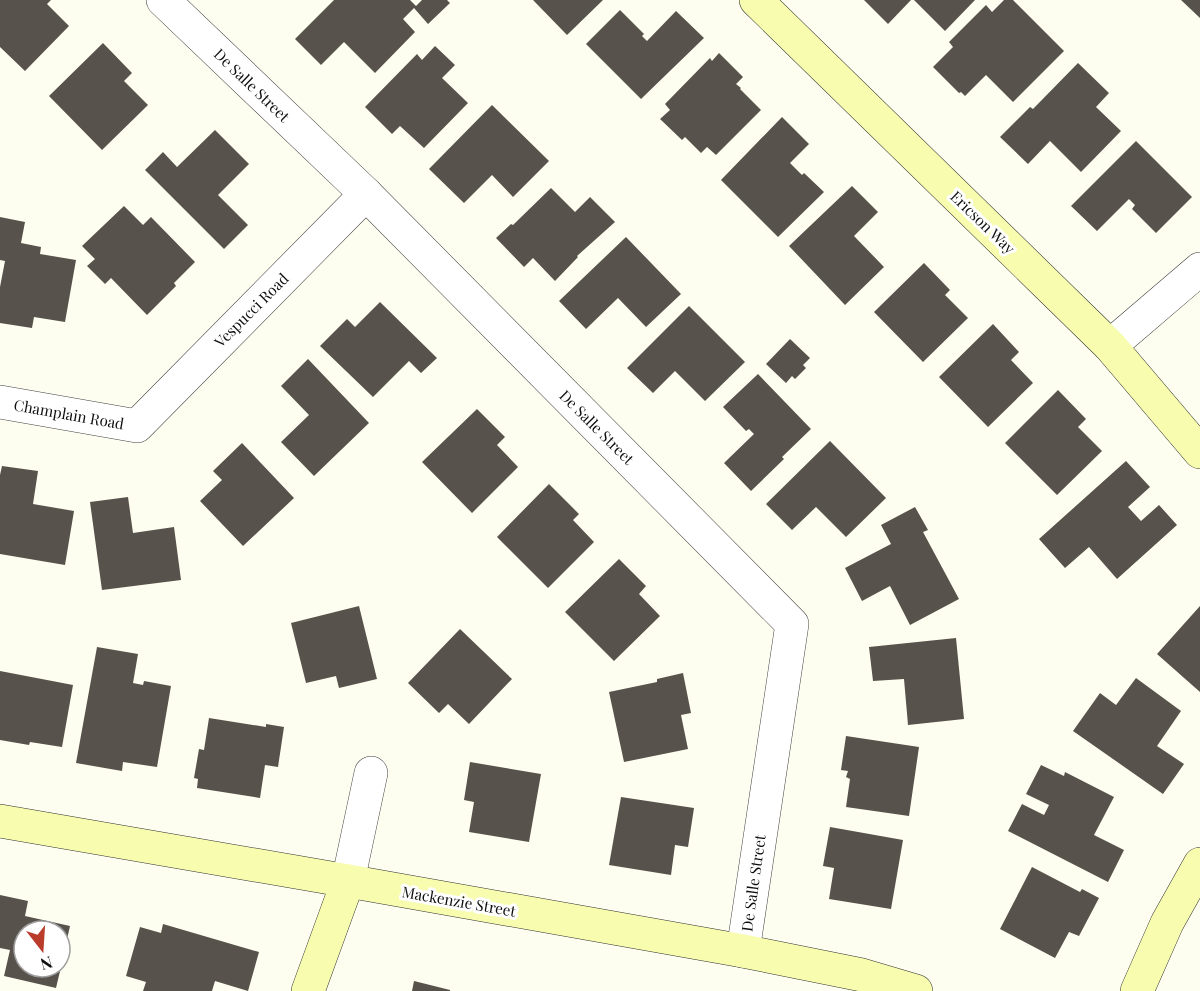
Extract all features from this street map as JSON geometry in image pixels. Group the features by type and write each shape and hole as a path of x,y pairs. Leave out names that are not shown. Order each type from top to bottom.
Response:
{"street":[{"name":"De Salle Street","path":"163,0 366,194 792,624 743,951"},
{"name":"Ericson Way","path":"756,0 1110,346 1200,452"},
{"name":"Vespucci Road","path":"137,426 366,194"},
{"path":"1110,346 1200,269"},
{"name":"Champlain Road","path":"0,402 137,426"},
{"path":"308,991 348,881 370,773"},
{"name":"Mackenzie Street","path":"0,821 743,951 862,975 916,991"},
{"path":"1137,991 1167,923 1200,864"}],"building":[{"path":"0,0 51,0 47,4 69,26 25,71 0,47"},
{"path":"334,0 410,0 416,6 422,0 447,0 450,3 428,24 414,8 403,19 415,32 375,73 344,42 321,65 295,39"},
{"path":"533,0 603,0 567,35"},
{"path":"864,0 911,0 888,24"},
{"path":"914,0 975,0 945,31"},
{"path":"1004,0 1013,0 1064,51 1013,102 986,75 965,96 959,93 933,67 953,47 949,42 986,5 992,12"},
{"path":"1181,0 1200,0 1200,18"},
{"path":"620,10 644,34 642,36 647,41 676,11 704,38 641,99 586,44"},
{"path":"103,43 132,73 124,81 148,105 102,150 49,96"},
{"path":"435,46 455,65 442,78 468,103 424,148 400,126 392,134 365,107 417,54 422,60"},
{"path":"719,53 743,77 736,84 761,110 716,155 707,147 701,153 685,137 682,140 660,119 670,110 665,104 710,58 712,61"},
{"path":"1078,63 1109,93 1096,107 1121,131 1081,172 1050,141 1028,164 1000,137 1030,107 1033,109"},
{"path":"492,105 549,161 513,197 492,175 464,203 429,169"},
{"path":"782,117 809,144 790,163 824,192 778,237 721,180"},
{"path":"215,130 249,164 218,195 248,225 224,249 145,170 163,152 177,167"},
{"path":"1136,141 1192,197 1156,233 1132,209 1135,205 1129,199 1097,231 1071,206"},
{"path":"852,186 878,212 854,236 884,267 845,305 789,246"},
{"path":"551,188 575,212 590,197 615,222 577,256 555,281 533,258 524,267 496,238 511,224 513,225"},
{"path":"124,206 143,225 151,217 195,262 174,283 176,286 147,315 111,278 105,284 87,266 95,259 82,246"},
{"path":"0,217 25,222 21,243 41,247 40,254 76,260 65,322 34,317 32,328 0,323 0,287 5,261 0,260"},
{"path":"626,237 681,294 646,327 618,298 586,329 559,301"},
{"path":"924,263 950,290 945,295 968,318 923,362 874,312"},
{"path":"380,302 437,358 421,373 409,361 373,397 320,346 347,319 355,327"},
{"path":"689,306 745,362 705,401 675,371 653,393 627,368"},
{"path":"993,324 1019,352 1011,360 1033,383 988,427 939,377"},
{"path":"790,339 810,358 803,365 806,368 795,379 792,376 786,383 766,364"},
{"path":"308,359 369,423 314,476 281,442 309,415 281,386"},
{"path":"758,374 811,429 751,491 724,463 754,434 749,429 746,431 723,407"},
{"path":"1058,390 1086,419 1078,427 1102,451 1057,495 1005,443"},
{"path":"477,409 505,437 497,445 518,467 472,513 422,462"},
{"path":"830,441 886,498 846,537 816,507 792,530 766,504"},
{"path":"242,443 294,498 243,546 200,501 222,480 213,471"},
{"path":"1126,461 1150,487 1128,507 1141,521 1159,505 1177,525 1117,579 1089,547 1065,568 1039,539"},
{"path":"2,466 38,471 33,504 74,511 65,565 0,554"},
{"path":"549,484 579,514 573,520 594,542 548,588 497,537"},
{"path":"128,497 133,533 174,527 181,580 102,590 90,502"},
{"path":"915,507 928,530 923,532 959,599 910,625 890,586 862,601 845,568 891,544 881,525"},
{"path":"619,559 646,586 639,594 660,616 614,661 565,612"},
{"path":"359,606 377,679 339,688 336,676 306,683 291,623"},
{"path":"1200,606 1200,692 1157,654"},
{"path":"460,629 512,679 469,724 448,704 439,713 408,683"},
{"path":"956,638 964,719 908,725 904,679 873,681 869,647"},
{"path":"97,647 138,654 133,683 143,685 144,681 171,686 157,767 123,762 122,771 76,763"},
{"path":"0,671 73,685 62,747 0,740"},
{"path":"683,673 691,713 681,715 688,749 624,762 609,692 657,682 657,679"},
{"path":"1136,678 1181,711 1157,746 1184,764 1163,794 1073,731 1100,693 1116,705"},
{"path":"209,718 266,727 266,724 284,727 278,767 265,765 260,798 197,788 198,779 194,778 199,749 204,750"},
{"path":"846,736 919,747 909,816 846,807 850,779 846,777 848,771 841,770"},
{"path":"470,762 541,774 529,842 469,832 474,802 464,800"},
{"path":"1041,765 1064,776 1065,772 1114,797 1094,835 1124,850 1108,882 1008,831 1022,804 1044,815 1049,805 1026,794"},
{"path":"621,797 694,808 688,847 675,845 671,875 609,865"},
{"path":"830,827 903,840 891,909 829,899 834,868 823,866"},
{"path":"1032,867 1080,892 1082,889 1099,898 1079,936 1069,932 1055,958 1000,929"},
{"path":"0,895 28,901 25,916 38,919 12,919 12,978 4,976 10,950 0,948"},
{"path":"163,924 259,952 248,991 215,981 212,991 143,991 146,982 126,976 140,927 161,933"},
{"path":"17,979 58,979 56,988"},
{"path":"414,981 450,990 450,991 412,991"}]}
